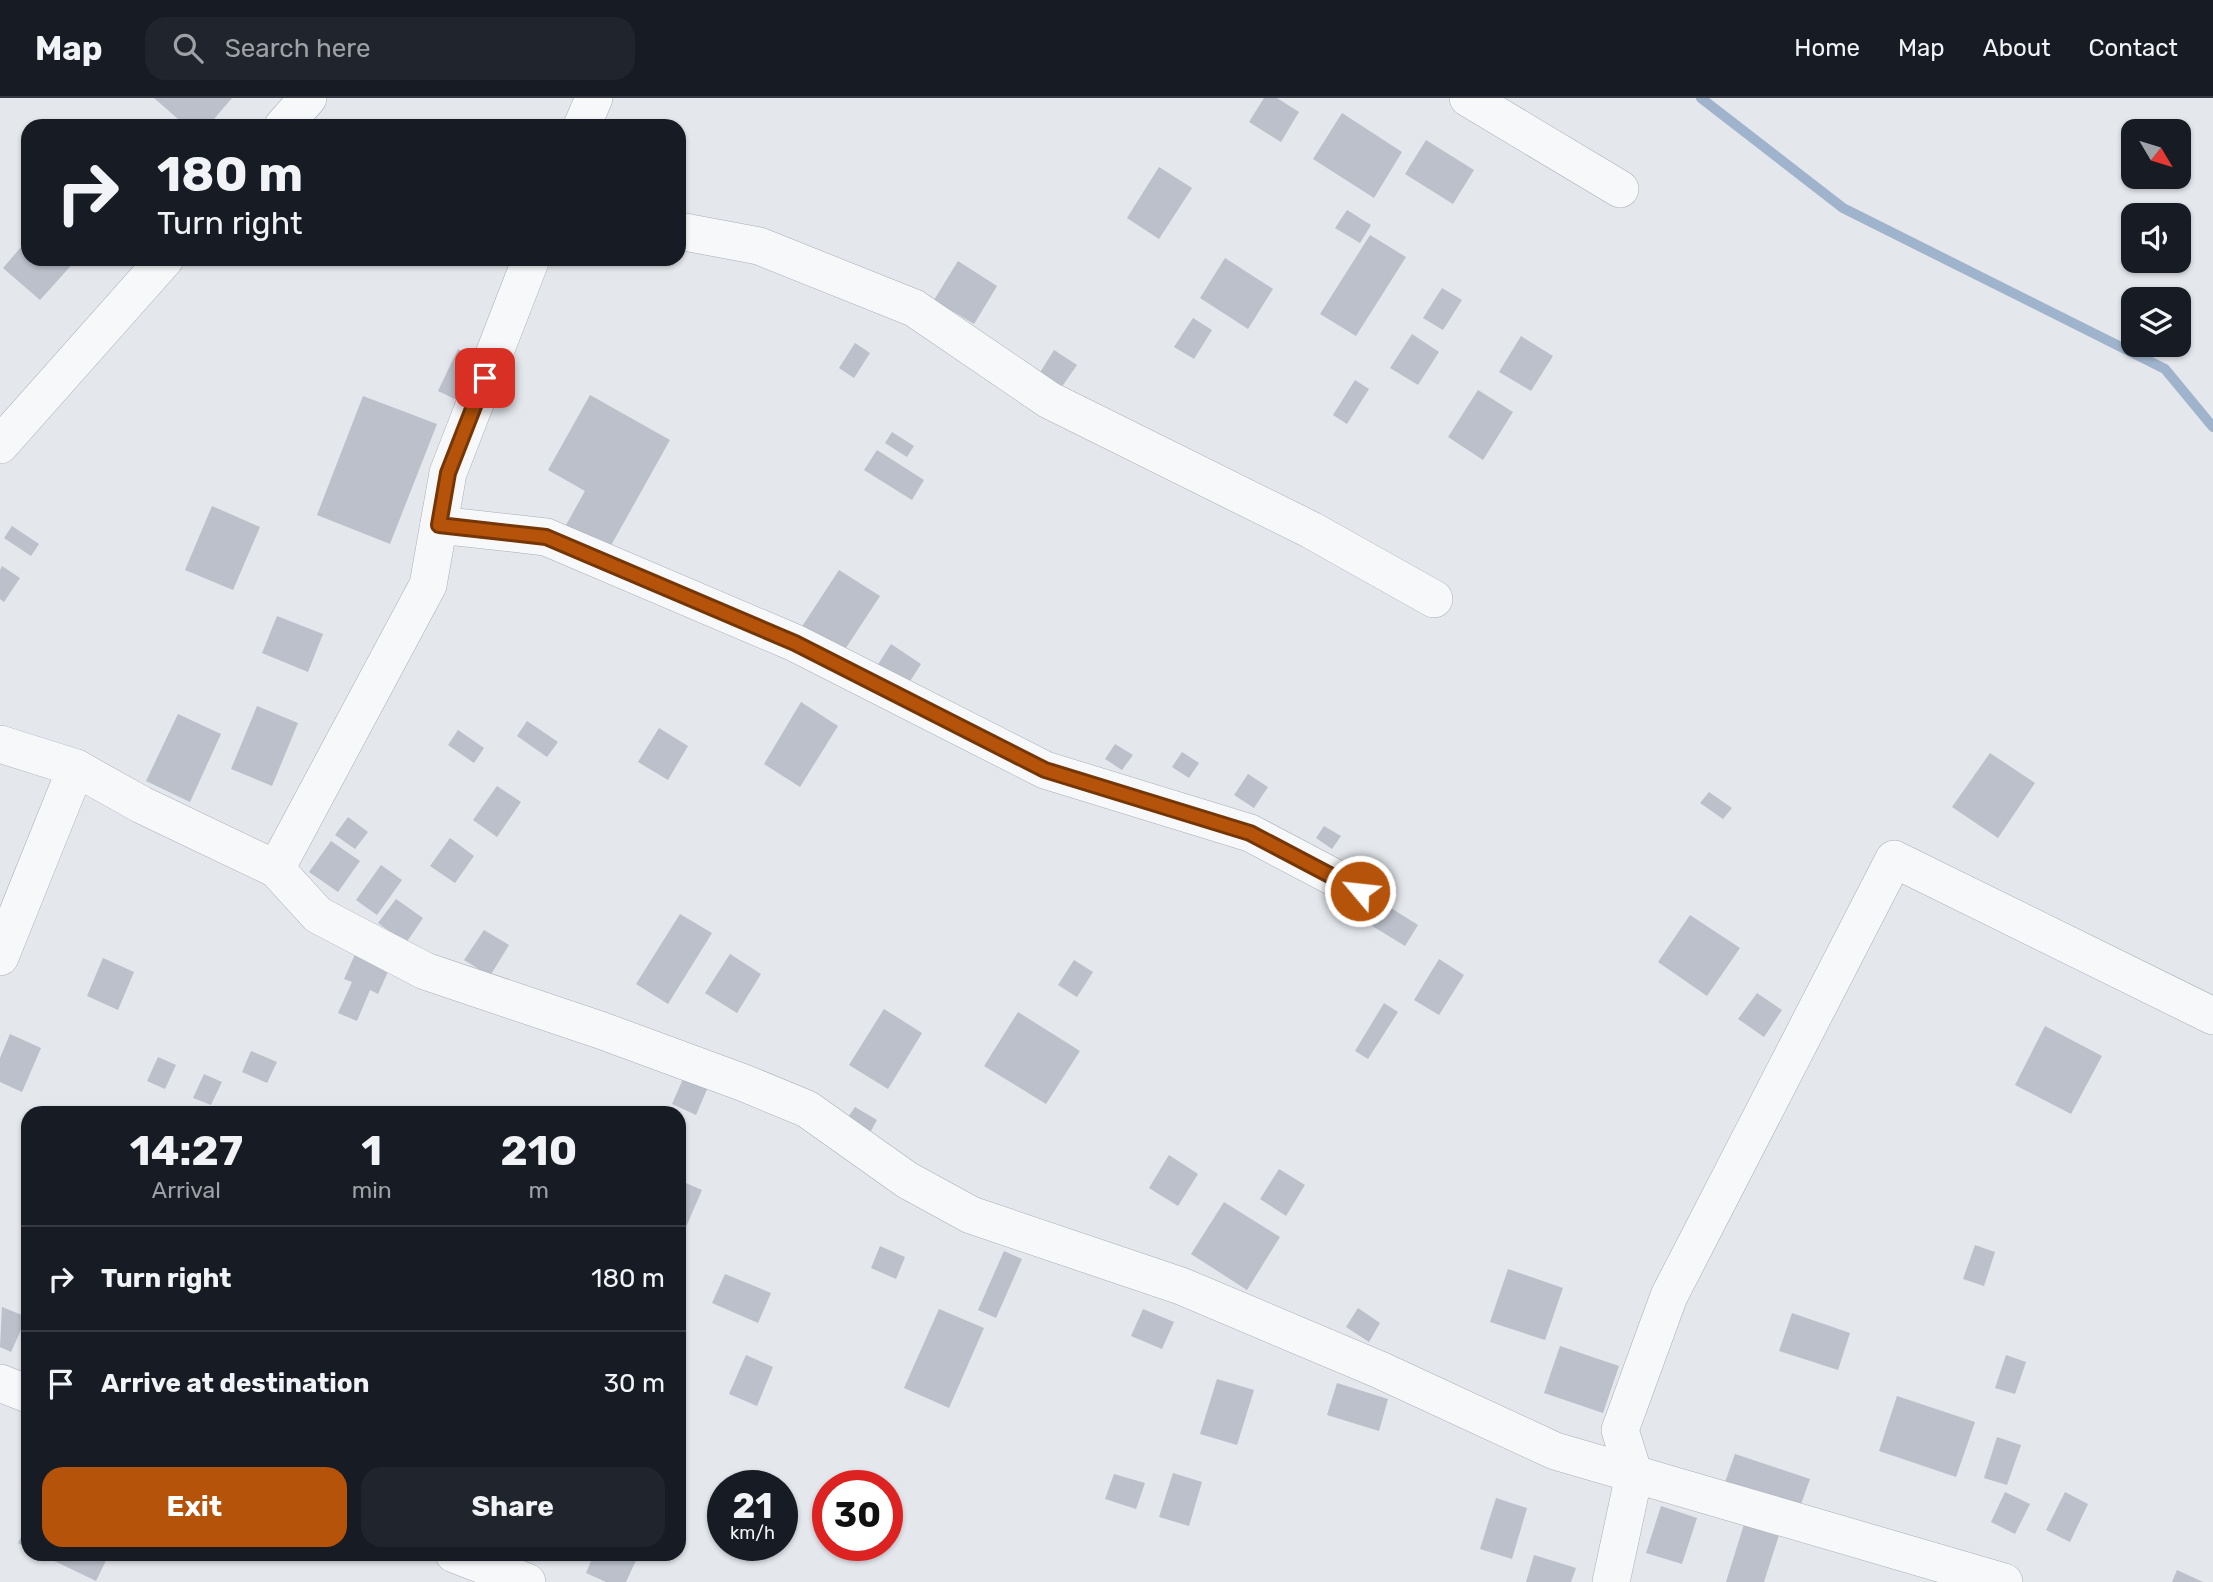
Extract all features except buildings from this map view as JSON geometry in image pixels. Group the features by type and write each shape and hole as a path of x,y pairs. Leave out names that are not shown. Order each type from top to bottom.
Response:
{"street":[{"path":"289,119 308,98"},
{"path":"585,119 594,98"},
{"path":"1468,98 1620,189"},
{"path":"686,232 759,246 914,308 1049,400 1311,530 1434,599"},
{"path":"0,445 159,266"},
{"path":"276,869 428,585 448,473 528,266"},
{"path":"439,525 546,537 795,643 1045,770 1250,833 1360,891"},
{"path":"0,744 76,768 142,805 276,869 318,915 425,971 613,1035 807,1109 907,1180 971,1215 1181,1286 1380,1370 1555,1451 2004,1582"},
{"path":"0,957 76,768"},
{"path":"1611,1582 1634,1475 1620,1430 1669,1296 1894,859 2213,1016"},
{"path":"0,1383 21,1391"},
{"path":"472,1561 527,1582"}],"waterway":[{"path":"1701,98 1843,208 2165,369 2213,427"}],"route":[{"path":"485,378 448,473 439,525 546,537 795,643 1045,770 1250,833 1360,891"}]}
